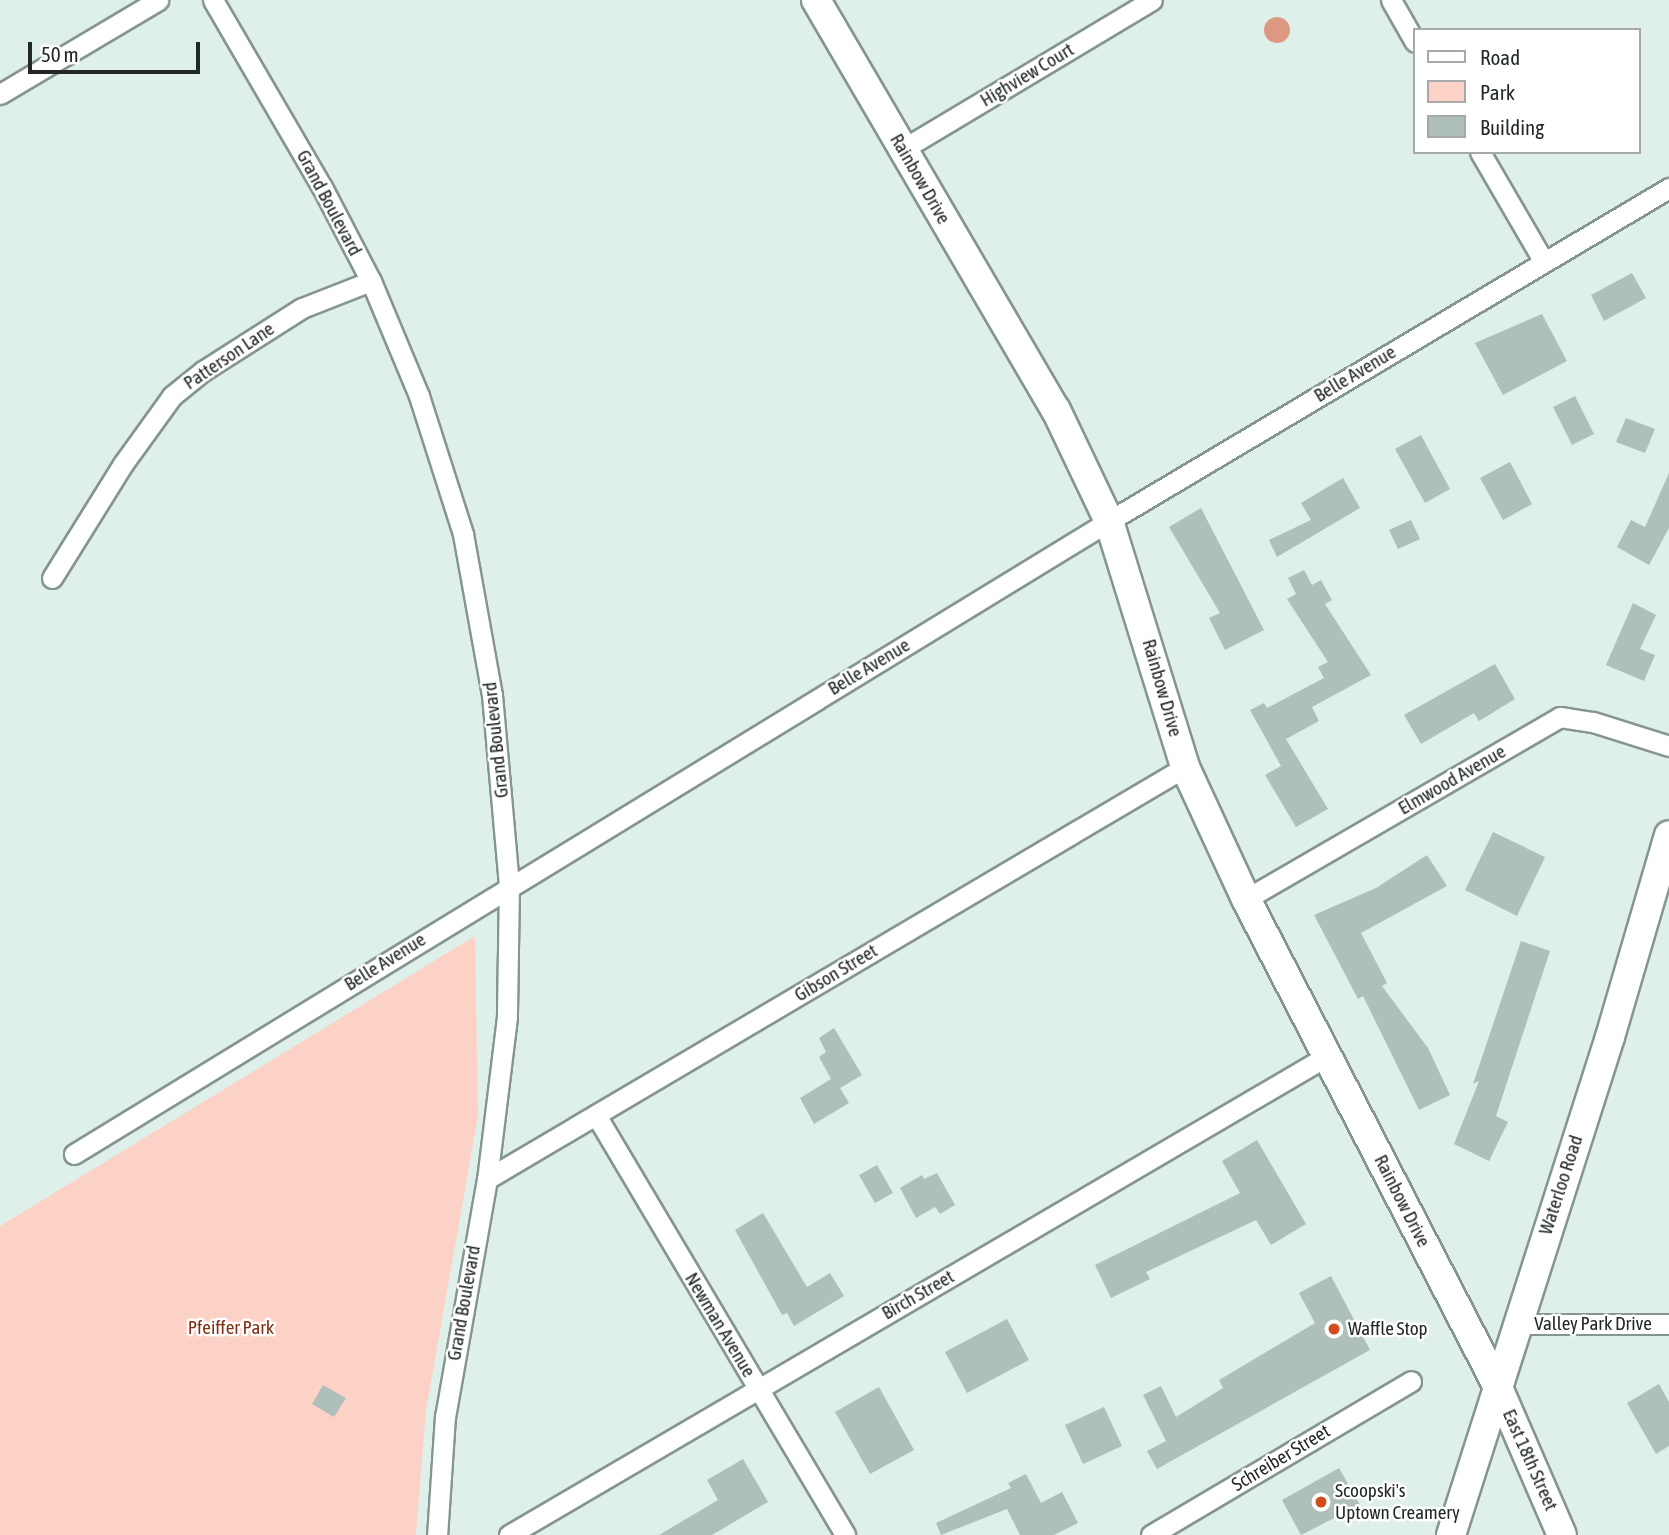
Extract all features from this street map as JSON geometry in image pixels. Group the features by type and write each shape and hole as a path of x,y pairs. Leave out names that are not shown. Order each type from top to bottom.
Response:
{"main road":[{"name":"Rainbow Drive","path":"816,0 1056,411 1109,521 1185,767 1246,899 1497,1385"},
{"name":"Waterloo Road","path":"1451,1535 1516,1324 1610,1037 1669,835"},
{"name":"East 18th Street","path":"1497,1385 1562,1535"}],"street":[{"path":"0,94 158,0"},
{"name":"Grand Boulevard","path":"213,0 323,187 371,281 419,396 463,534 492,695 509,885 507,1017 487,1179 445,1416 437,1535"},
{"name":"Highview Court","path":"903,149 1152,0"},
{"path":"1391,0 1414,40"},
{"path":"1481,154 1544,262"},
{"name":"Belle Avenue","path":"74,1154 509,885 1109,521 1669,188"},
{"name":"Patterson Lane","path":"52,578 123,464 172,396 203,371 302,308 371,281"},
{"name":"Elmwood Avenue","path":"1246,899 1560,717 1593,722 1669,746"},
{"name":"Gibson Street","path":"487,1179 1185,767"},
{"name":"Birch Street","path":"509,1535 1327,1056"},
{"name":"Newman Avenue","path":"596,1115 845,1535"},
{"name":"Valley Park Drive","path":"1516,1324 1669,1324"},
{"name":"Schreiber Street","path":"1151,1535 1411,1381"}],"green space":[{"name":"Pfeiffer Park","path":"475,936 478,1116 426,1410 416,1535 0,1535 0,1226"}],"shaded area":[{"path":"1277,17 1286,21 1290,30 1286,39 1277,43 1268,39 1264,30 1268,21"}],"building":[{"path":"1632,273 1646,298 1604,321 1591,295"},
{"path":"1542,314 1567,361 1503,395 1475,343"},
{"path":"1575,396 1594,434 1572,445 1553,407"},
{"path":"1626,418 1655,429 1645,453 1616,442"},
{"path":"1421,435 1450,489 1425,503 1395,449"},
{"path":"1510,462 1532,504 1503,520 1480,478"},
{"path":"1669,473 1669,528 1649,565 1617,547 1631,520 1645,527"},
{"path":"1343,478 1360,508 1277,557 1269,540 1311,520 1301,503"},
{"path":"1201,508 1264,630 1225,650 1209,618 1220,613 1169,527"},
{"path":"1411,520 1420,539 1398,549 1389,530"},
{"path":"1304,570 1312,585 1321,580 1332,600 1325,604 1371,675 1312,707 1319,721 1286,739 1328,809 1296,827 1265,775 1281,766 1250,710 1264,703 1267,708 1324,678 1318,667 1328,662 1287,599 1296,594 1288,578"},
{"path":"1633,603 1656,615 1640,649 1655,655 1644,681 1606,665"},
{"path":"1495,664 1515,699 1479,721 1474,713 1421,744 1404,715"},
{"path":"1493,832 1545,857 1517,916 1465,890"},
{"path":"1427,855 1447,886 1361,933 1387,983 1382,986 1428,1048 1450,1095 1419,1110 1363,996 1358,999 1314,915 1376,888"},
{"path":"1521,941 1550,951 1496,1116 1508,1122 1489,1161 1454,1144 1479,1081 1473,1084"},
{"path":"834,1028 862,1075 840,1088 849,1103 814,1124 800,1098 831,1079 819,1057 826,1052 819,1038"},
{"path":"1257,1140 1306,1224 1271,1245 1256,1220 1146,1272 1150,1279 1111,1298 1095,1265 1240,1193 1222,1161"},
{"path":"877,1165 893,1193 875,1203 859,1175"},
{"path":"937,1173 955,1205 940,1214 935,1207 916,1218 900,1188 922,1175 924,1179"},
{"path":"763,1213 807,1287 830,1273 844,1296 794,1326 787,1313 782,1315 735,1230"},
{"path":"1331,1276 1370,1350 1157,1469 1147,1451 1166,1441 1143,1395 1161,1386 1176,1417 1223,1388 1219,1380 1315,1323 1299,1293"},
{"path":"1007,1319 1029,1360 967,1393 945,1352"},
{"path":"1659,1384 1669,1402 1669,1446 1656,1454 1627,1403"},
{"path":"323,1385 346,1398 334,1417 312,1404"},
{"path":"879,1387 914,1450 870,1474 835,1412"},
{"path":"1104,1407 1122,1446 1083,1464 1065,1425"},
{"path":"743,1459 768,1502 712,1535 659,1535 718,1500 707,1480"},
{"name":"Scoopski's Uptown Creamery","path":"1339,1468 1360,1505 1301,1535 1282,1500"},
{"path":"1026,1474 1041,1503 1062,1492 1078,1523 1054,1535 1020,1535 1007,1509 941,1535 936,1523 1011,1488 1008,1483"}],"place":[{"name":"Waffle Stop","path":"1334,1329"},
{"name":"Scoopski's Uptown Creamery","path":"1321,1502"}]}
